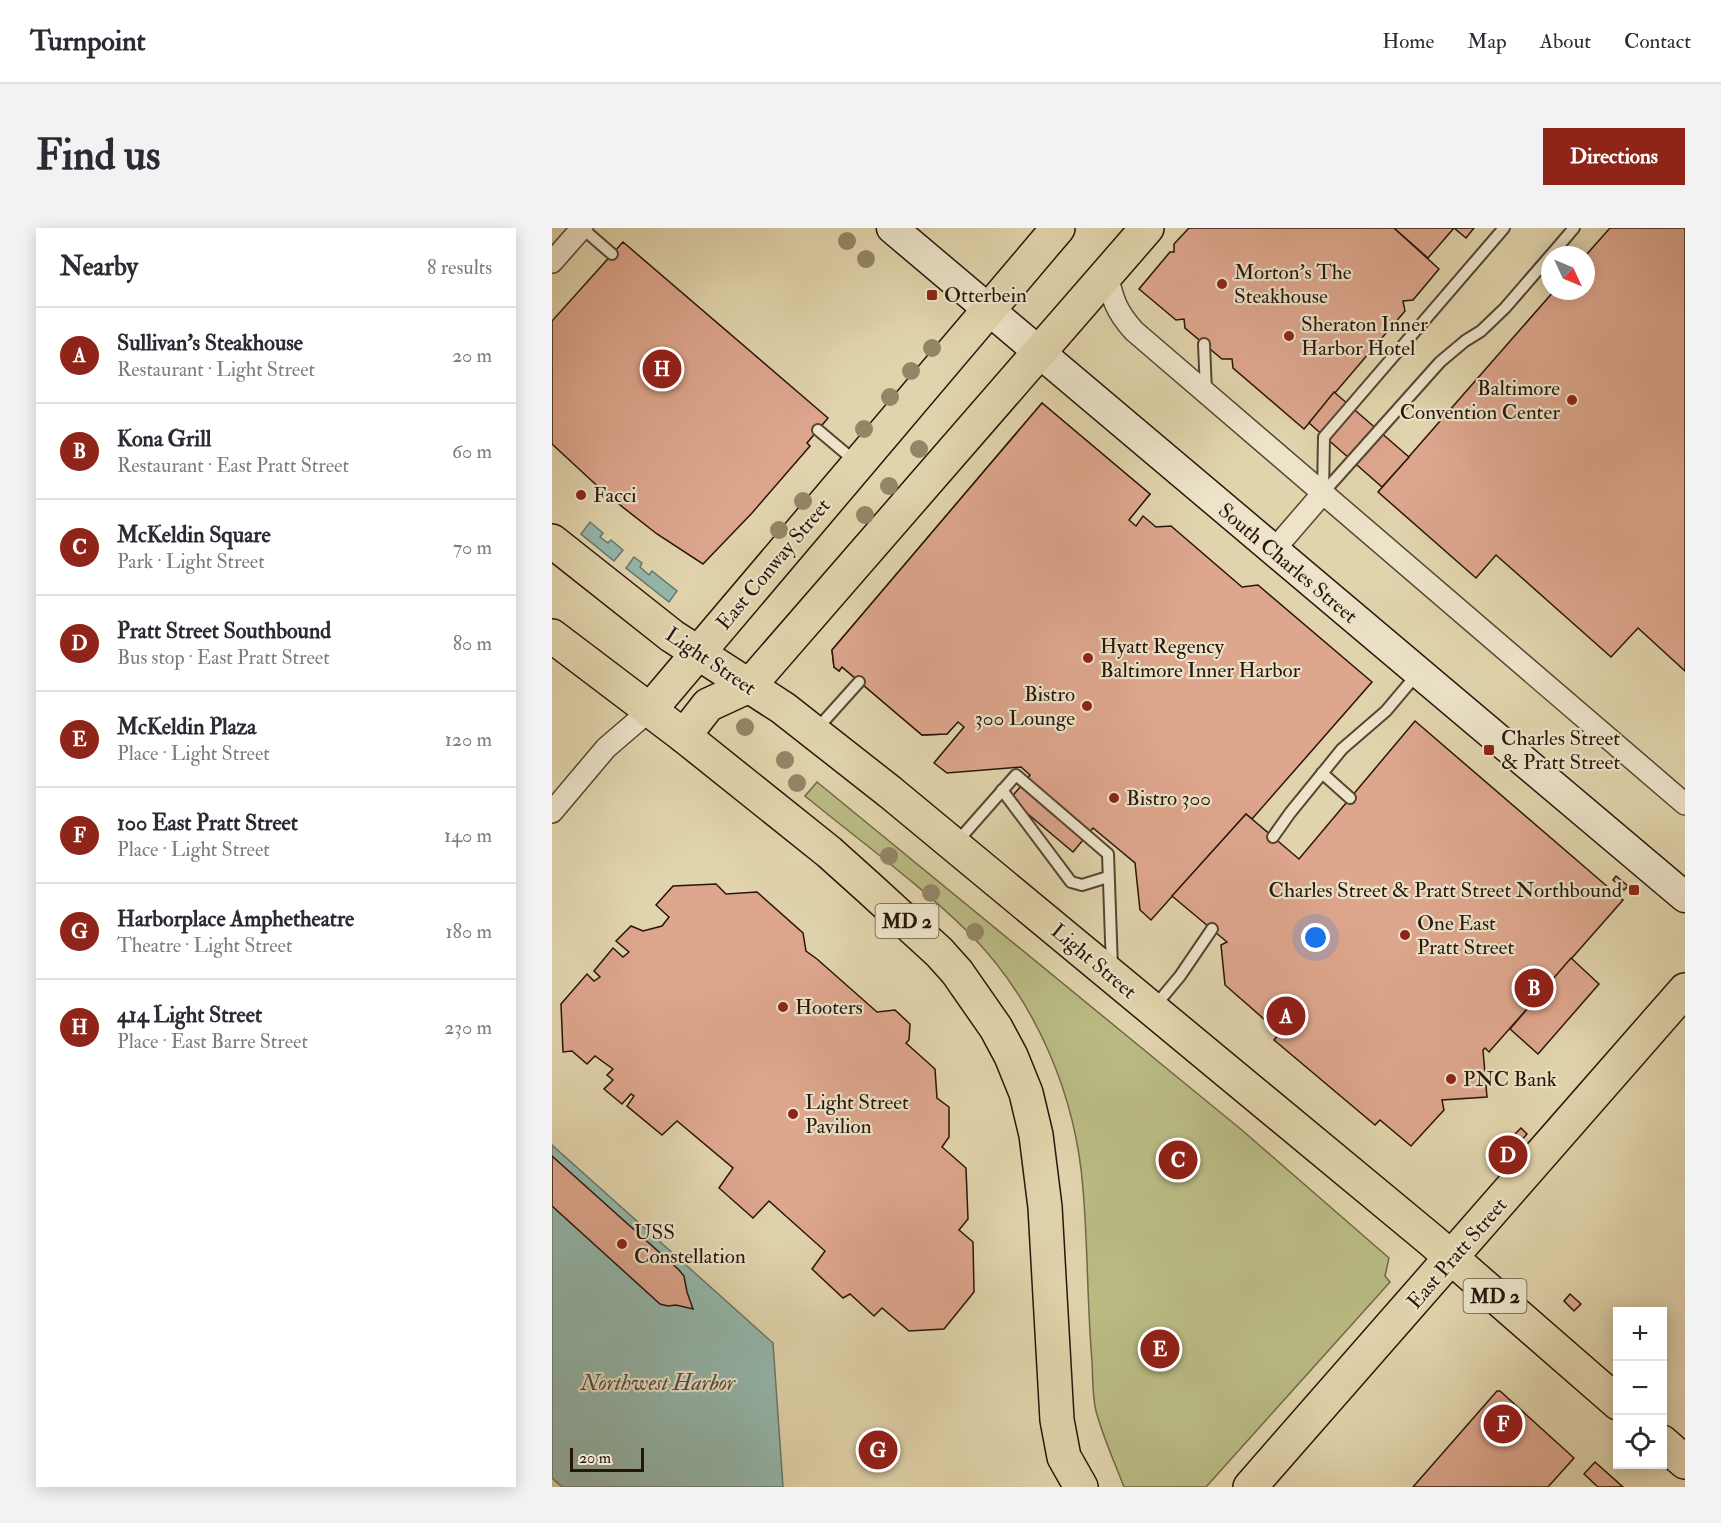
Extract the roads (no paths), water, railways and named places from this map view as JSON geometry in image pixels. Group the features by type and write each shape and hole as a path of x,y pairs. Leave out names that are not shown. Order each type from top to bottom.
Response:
{"main road":[{"name":"South Charles Street","path":"892,228 1685,897"},
{"name":"East Conway Street","path":"649,711 1058,228"},
{"path":"684,736 708,705 749,686 1147,228"},
{"name":"Light Street","path":"552,541 672,636 783,708 954,845 1453,1258 1613,1399"},
{"name":"MD 2","path":"552,636 684,736 829,852 939,952 980,1003 1011,1056 1026,1093 1036,1135 1042,1170 1054,1389 1062,1472 1081,1487"},
{"name":"East Pratt Street","path":"1250,1487 1453,1258 1685,990"},
{"path":"1667,1446 1685,1462"}],"street":[{"path":"552,262 582,228"},
{"path":"1107,275 1112,298 1120,316 1134,331 1685,804"},
{"path":"1273,550 1323,493"},
{"name":"East Conway Street","path":"552,812 606,748 649,711"}],"lane":[{"path":"582,228 612,254"},
{"path":"1323,493 1324,437 1504,228"},
{"path":"1558,246 1574,228"},
{"path":"1323,493 1440,362 1481,331 1505,308 1541,266"},
{"path":"1204,344 1206,392"},
{"path":"818,430 858,464"},
{"path":"1273,837 1342,749 1386,711 1419,673"},
{"path":"813,732 859,682"},
{"path":"1322,773 1350,798"},
{"path":"954,845 1016,775 1108,854 1113,977"},
{"path":"1002,790 1071,882 1083,885 1108,877"},
{"path":"1153,1010 1180,976 1212,929"}],"water":[{"path":"590,522 603,533 600,537 608,543 611,540 623,550 614,561 581,534"},
{"path":"634,557 642,563 640,567 649,575 652,571 677,591 669,602 626,568"},
{"name":"Northwest Harbor","path":"552,1145 773,1343 783,1487 562,1487 552,1478"}],"place":[{"name":"Morton's The Steakhouse","path":"1222,284"},
{"name":"Otterbein","path":"932,295"},
{"name":"Sheraton Inner Harbor Hotel","path":"1289,336"},
{"name":"414 Light Street","path":"662,369"},
{"name":"Baltimore Convention Center","path":"1572,400"},
{"name":"Facci","path":"581,495"},
{"name":"Hyatt Regency Baltimore Inner Harbor","path":"1088,658"},
{"name":"Bistro 300 Lounge","path":"1087,706"},
{"name":"Charles Street & Pratt Street","path":"1489,750"},
{"name":"Bistro 300","path":"1114,798"},
{"name":"Charles Street & Pratt Street Northbound","path":"1634,890"},
{"name":"One East Pratt Street","path":"1405,935"},
{"name":"Kona Grill","path":"1534,988"},
{"name":"Hooters","path":"783,1007"},
{"name":"Sullivan's Steakhouse","path":"1286,1016"},
{"name":"PNC Bank","path":"1451,1079"},
{"name":"Light Street Pavilion","path":"793,1114"},
{"name":"Pratt Street Southbound","path":"1508,1155"},
{"name":"McKeldin Square","path":"1178,1160"},
{"name":"USS Constellation","path":"622,1244"},
{"name":"McKeldin Plaza","path":"1160,1349"},
{"name":"100 East Pratt Street","path":"1503,1424"},
{"name":"Harborplace Amphetheatre","path":"878,1450"}]}
